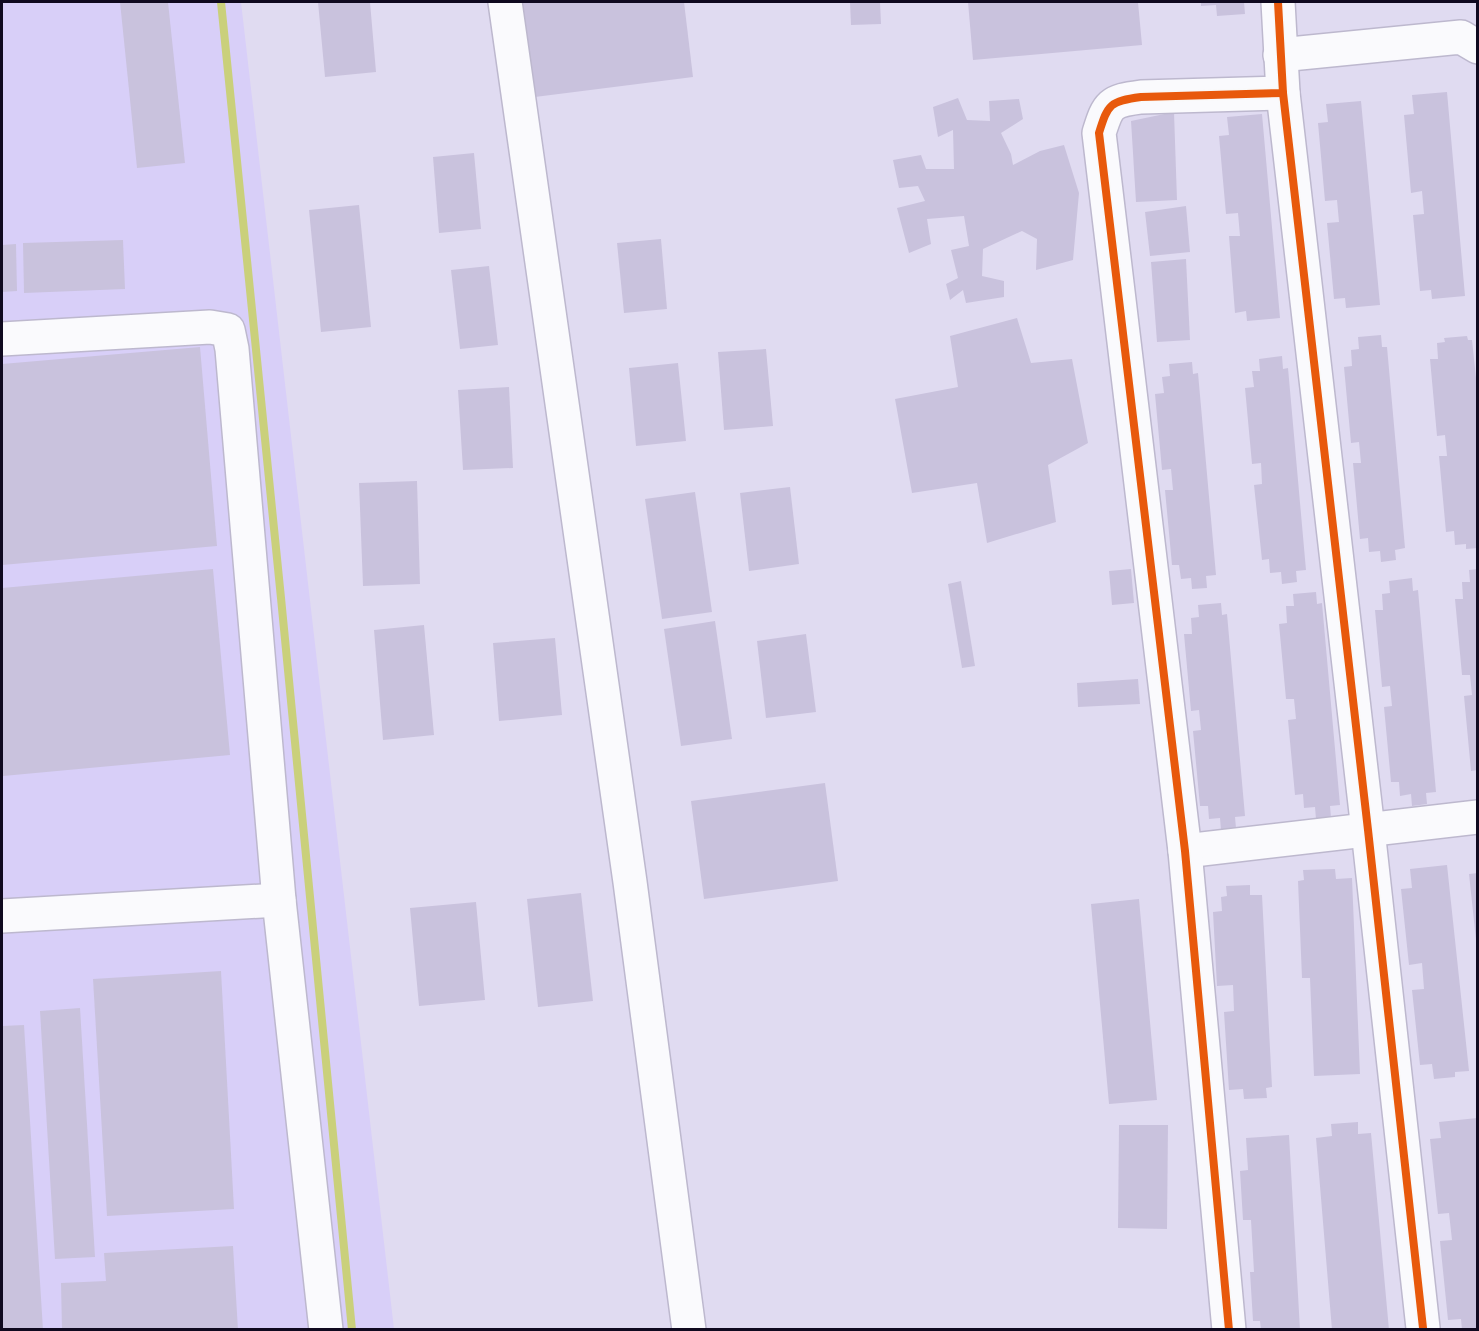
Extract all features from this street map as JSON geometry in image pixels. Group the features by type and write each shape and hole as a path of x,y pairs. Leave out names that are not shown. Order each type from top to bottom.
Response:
{"street":[{"path":"505,2 630,882 688,1329"},
{"path":"1278,2 1283,93 1423,1328"},
{"path":"1280,55 1461,37 1478,47"},
{"path":"1229,1329 1185,851 1099,133 1106,112 1118,100 1283,93"},
{"path":"2,339 210,327 228,330 232,348 279,900 326,1329"},
{"path":"1185,851 1478,817"},
{"path":"2,916 279,900"}],"shaded area":[{"path":"2,2 241,2 394,1329 2,1330"}],"building":[{"path":"120,2 168,2 185,163 137,168"},
{"path":"318,2 370,2 376,72 325,77"},
{"path":"515,2 684,2 693,77 527,98"},
{"path":"850,2 880,2 881,24 851,25"},
{"path":"968,2 1138,2 1142,45 973,60"},
{"path":"1201,2 1244,2 1245,14 1217,16 1216,5 1201,6"},
{"path":"1447,92 1465,296 1432,299 1431,290 1420,291 1413,215 1424,214 1422,191 1411,193 1404,115 1414,114 1412,95"},
{"path":"958,98 967,120 990,121 989,101 1019,99 1023,119 1001,133 1011,154 1013,165 1040,151 1064,145 1079,193 1073,260 1036,270 1037,239 1022,231 983,249 982,276 1004,281 1004,297 966,303 963,290 950,300 946,284 958,278 951,250 969,246 964,216 927,219 931,244 909,253 897,208 925,201 918,186 899,188 893,160 921,155 926,169 954,169 953,130 938,137 933,107"},
{"path":"1361,101 1380,305 1346,308 1345,298 1334,299 1327,223 1339,222 1337,200 1325,201 1318,123 1328,122 1326,104"},
{"path":"1174,112 1177,200 1136,202 1131,121"},
{"path":"1262,114 1280,318 1247,321 1246,311 1235,313 1229,236 1240,236 1238,213 1226,214 1219,136 1229,135 1227,117"},
{"path":"474,153 481,229 439,233 433,157"},
{"path":"359,205 371,327 321,332 309,210"},
{"path":"1186,206 1190,252 1150,256 1145,212"},
{"path":"661,239 667,309 624,313 617,243"},
{"path":"123,240 125,289 24,293 23,243"},
{"path":"16,244 17,291 2,292 2,245"},
{"path":"1186,259 1190,340 1157,342 1151,262"},
{"path":"489,266 498,345 460,349 451,270"},
{"path":"1017,318 1031,363 1072,359 1088,443 1048,465 1056,522 987,543 977,483 912,493 895,399 958,387 950,336"},
{"path":"1381,335 1382,347 1387,347 1405,548 1395,550 1396,560 1381,562 1380,551 1369,552 1368,538 1360,539 1353,463 1361,463 1359,442 1351,443 1344,367 1352,366 1351,350 1359,349 1358,337"},
{"path":"1467,336 1468,340 1472,340 1478,397 1478,548 1466,549 1466,544 1455,545 1454,531 1446,532 1439,456 1447,456 1445,435 1437,436 1430,359 1438,359 1437,343 1445,342 1444,338"},
{"path":"200,347 217,546 2,565 2,364"},
{"path":"766,349 773,426 724,430 718,352"},
{"path":"1282,356 1283,369 1288,368 1306,570 1296,571 1297,582 1282,584 1281,572 1270,573 1269,559 1262,560 1254,485 1262,484 1261,463 1252,464 1245,388 1254,387 1252,371 1260,371 1259,359"},
{"path":"1192,362 1193,374 1198,373 1216,575 1206,576 1207,588 1192,589 1191,578 1181,579 1179,565 1172,565 1165,490 1173,490 1171,469 1162,470 1155,394 1164,393 1162,377 1170,376 1169,364"},
{"path":"678,363 686,441 636,446 629,368"},
{"path":"509,387 513,468 463,470 458,390"},
{"path":"417,481 420,584 363,586 359,483"},
{"path":"790,487 799,564 749,571 740,493"},
{"path":"695,492 712,612 662,619 645,499"},
{"path":"213,569 230,755 3,776 2,588"},
{"path":"1131,569 1134,603 1112,605 1109,571"},
{"path":"1478,569 1478,770 1471,771 1464,696 1472,695 1470,675 1462,675 1455,599 1463,599 1462,582 1470,582 1469,570"},
{"path":"1412,578 1413,591 1418,590 1436,792 1426,793 1427,804 1412,806 1411,794 1400,796 1399,782 1391,782 1384,707 1392,706 1390,686 1382,687 1375,610 1383,610 1382,594 1390,593 1389,581"},
{"path":"961,581 975,666 962,668 948,584"},
{"path":"1316,592 1317,604 1322,603 1340,805 1330,806 1331,818 1316,819 1315,807 1304,808 1303,794 1295,795 1288,720 1296,719 1294,699 1286,699 1279,624 1287,623 1286,606 1294,606 1293,594"},
{"path":"1221,603 1222,615 1227,614 1245,816 1235,817 1236,828 1221,830 1220,818 1209,819 1208,806 1200,806 1193,731 1201,730 1199,710 1191,711 1184,634 1192,634 1191,618 1199,617 1198,605"},
{"path":"715,621 732,739 681,746 664,629"},
{"path":"424,625 434,735 383,740 374,630"},
{"path":"806,634 816,712 766,718 757,641"},
{"path":"555,638 562,715 499,721 493,643"},
{"path":"1138,679 1140,704 1078,707 1077,683"},
{"path":"825,783 838,881 704,899 691,801"},
{"path":"1447,865 1469,1071 1455,1072 1455,1077 1434,1079 1432,1064 1420,1065 1412,990 1424,989 1422,963 1409,965 1401,889 1412,888 1410,869"},
{"path":"1335,869 1336,879 1352,878 1360,1074 1314,1076 1310,978 1302,978 1298,881 1304,880 1303,870"},
{"path":"1478,873 1478,940 1476,940 1469,874"},
{"path":"1250,885 1250,895 1262,895 1272,1087 1266,1088 1267,1098 1244,1099 1243,1089 1229,1090 1224,1012 1234,1011 1233,985 1217,986 1213,912 1222,911 1221,897 1227,896 1226,886"},
{"path":"581,893 593,1001 538,1007 527,899"},
{"path":"1139,899 1157,1100 1109,1104 1091,904"},
{"path":"476,902 485,1000 419,1006 410,908"},
{"path":"221,971 234,1209 107,1216 93,979"},
{"path":"80,1008 95,1257 55,1259 40,1011"},
{"path":"24,1025 43,1330 2,1330 2,1026"},
{"path":"1477,1118 1478,1330 1462,1330 1461,1319 1448,1320 1440,1241 1452,1240 1449,1213 1438,1214 1430,1139 1441,1138 1439,1122"},
{"path":"1358,1122 1358,1134 1371,1133 1389,1330 1332,1330 1316,1138 1332,1136 1331,1124"},
{"path":"1119,1125 1168,1125 1167,1229 1118,1228"},
{"path":"1289,1135 1300,1330 1261,1330 1260,1321 1253,1321 1250,1272 1254,1272 1251,1220 1243,1220 1240,1171 1248,1170 1246,1138"},
{"path":"233,1246 238,1330 62,1330 61,1283 106,1281 104,1253"}],"waterway":[{"path":"221,2 352,1330"}],"cycle path":[{"path":"1229,1330 1185,851 1099,133 1108,110 1123,100 1141,97 1283,93 1278,2"},
{"path":"1283,93 1423,1328"}]}
